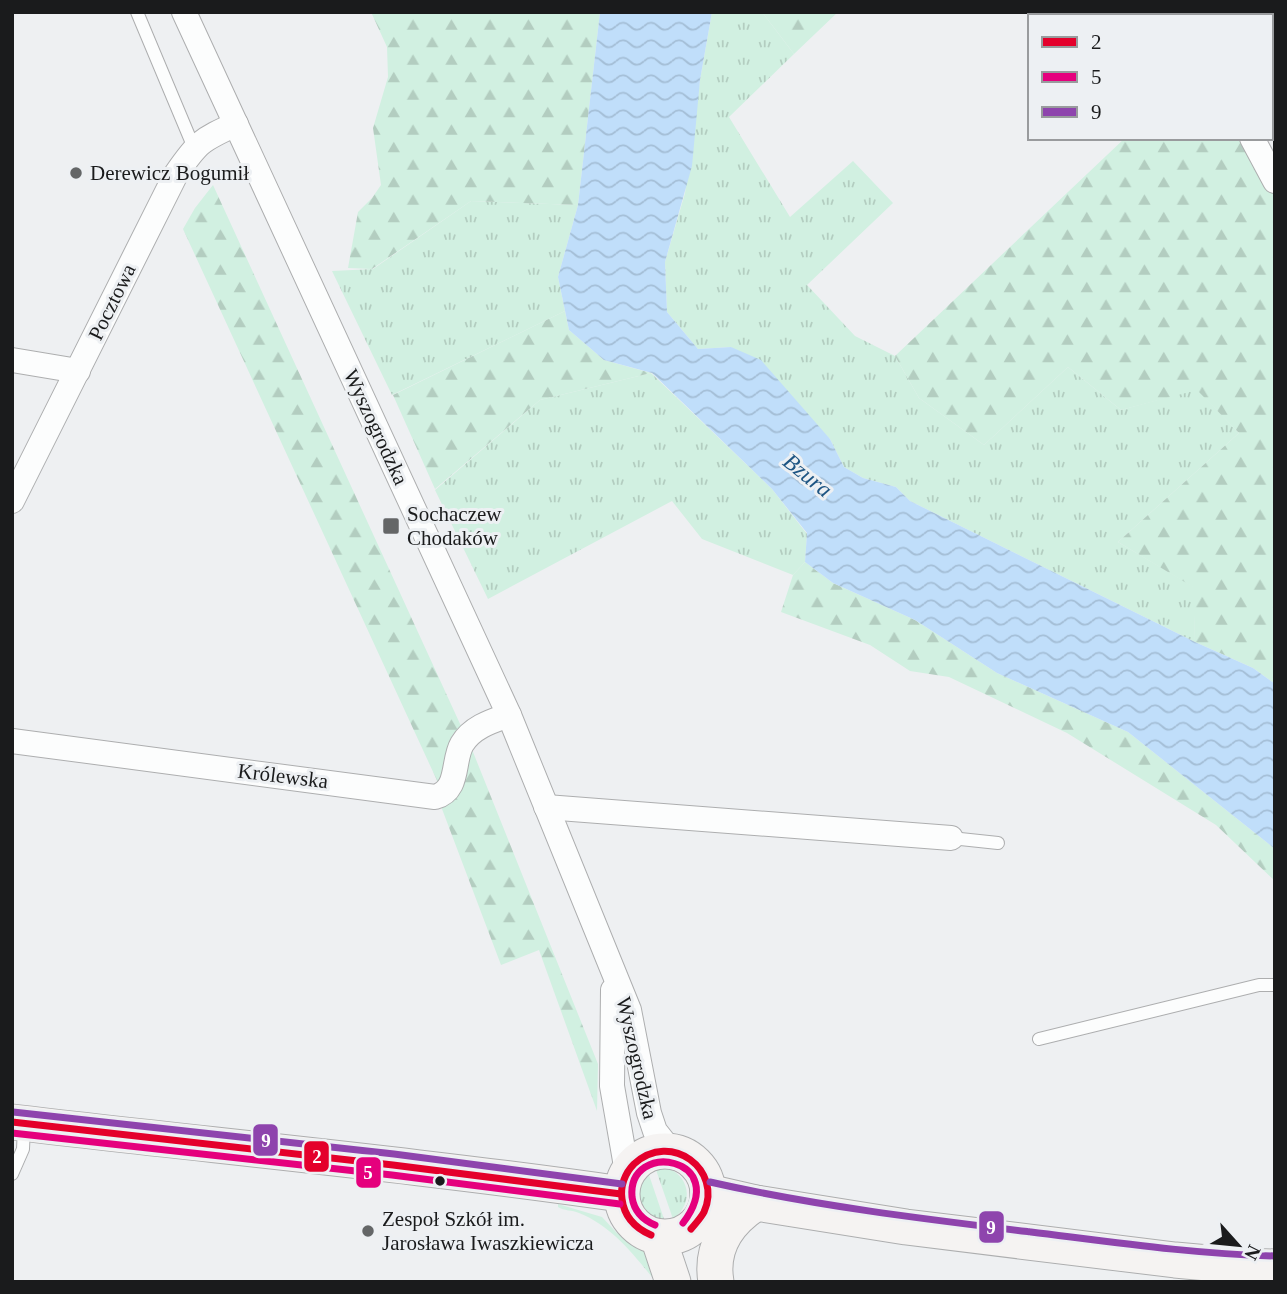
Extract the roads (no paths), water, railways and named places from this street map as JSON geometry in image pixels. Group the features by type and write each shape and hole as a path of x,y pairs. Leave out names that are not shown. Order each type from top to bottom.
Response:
{"main road":[{"path":"18,1123 222,1147 624,1183"},
{"path":"674,1233 706,1208 708,1192 701,1169 682,1153 670,1150 646,1154 635,1162 624,1183 623,1206 636,1226 674,1233 714,1282"},
{"path":"708,1192 756,1203 925,1229 1175,1260 1275,1267"},
{"path":"714,1282 715,1256 721,1240 729,1225 756,1203"},
{"path":"673,1282 674,1233"}],"street":[{"name":"Wyszogrodzka","path":"184,12 509,715 611,961 629,1010 649,1113 655,1131 670,1150"},
{"name":"Pocztowa","path":"12,501 176,174 203,139 236,124"},
{"path":"1253,140 1275,181"},
{"path":"12,360 78,371"},
{"name":"Królewska","path":"12,741 435,797 442,795 453,781 460,747 468,736 484,724 509,715"},
{"path":"546,807 951,838"},
{"name":"Wyszogrodzka","path":"611,961 615,1006 612,1086 624,1183"}],"lane":[{"path":"137,12 194,148"},
{"path":"951,838 998,843"},
{"path":"1039,1039 1259,985 1275,985"},
{"path":"12,1174 23,1149 18,1123"}],"water":[{"name":"Bzura","path":"600,12 712,12 700,80 692,166 665,262 667,312 698,349 731,347 761,360 830,439 844,467 863,478 896,487 910,501 1253,668 1275,684 1275,849 1128,732 997,673 915,620 833,583 805,562 807,533 772,489 652,373 604,360 569,330 558,277 578,205"}],"place":[{"name":"Derewicz Bogumił","path":"76,173"},
{"name":"Sochaczew Chodaków","path":"391,526"},
{"name":"Zespoł Szkół im. Jarosława Iwaszkiewicza","path":"368,1231"}]}
